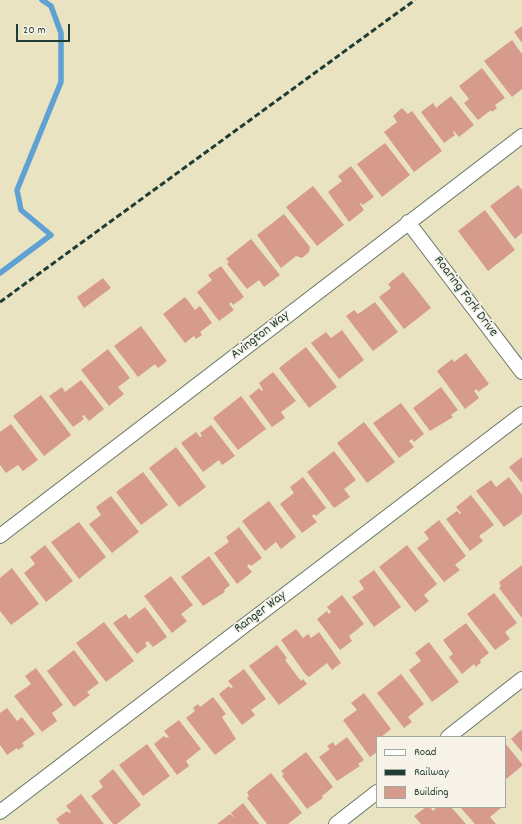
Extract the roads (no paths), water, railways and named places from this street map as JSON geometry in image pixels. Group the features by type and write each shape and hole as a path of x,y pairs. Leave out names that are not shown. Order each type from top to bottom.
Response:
{"street":[{"name":"Avington Way","path":"0,536 181,399 408,222 522,136"},
{"name":"Roaring Fork Drive","path":"408,222 522,372"},
{"name":"Ranger Way","path":"0,812 522,414"},
{"path":"449,736 522,679"},
{"path":"336,824 376,793"}],"waterway":[{"path":"0,273 51,235 21,210 17,190 61,82 61,33 51,6 42,0"}],"railway":[{"path":"0,302 415,0"}]}
